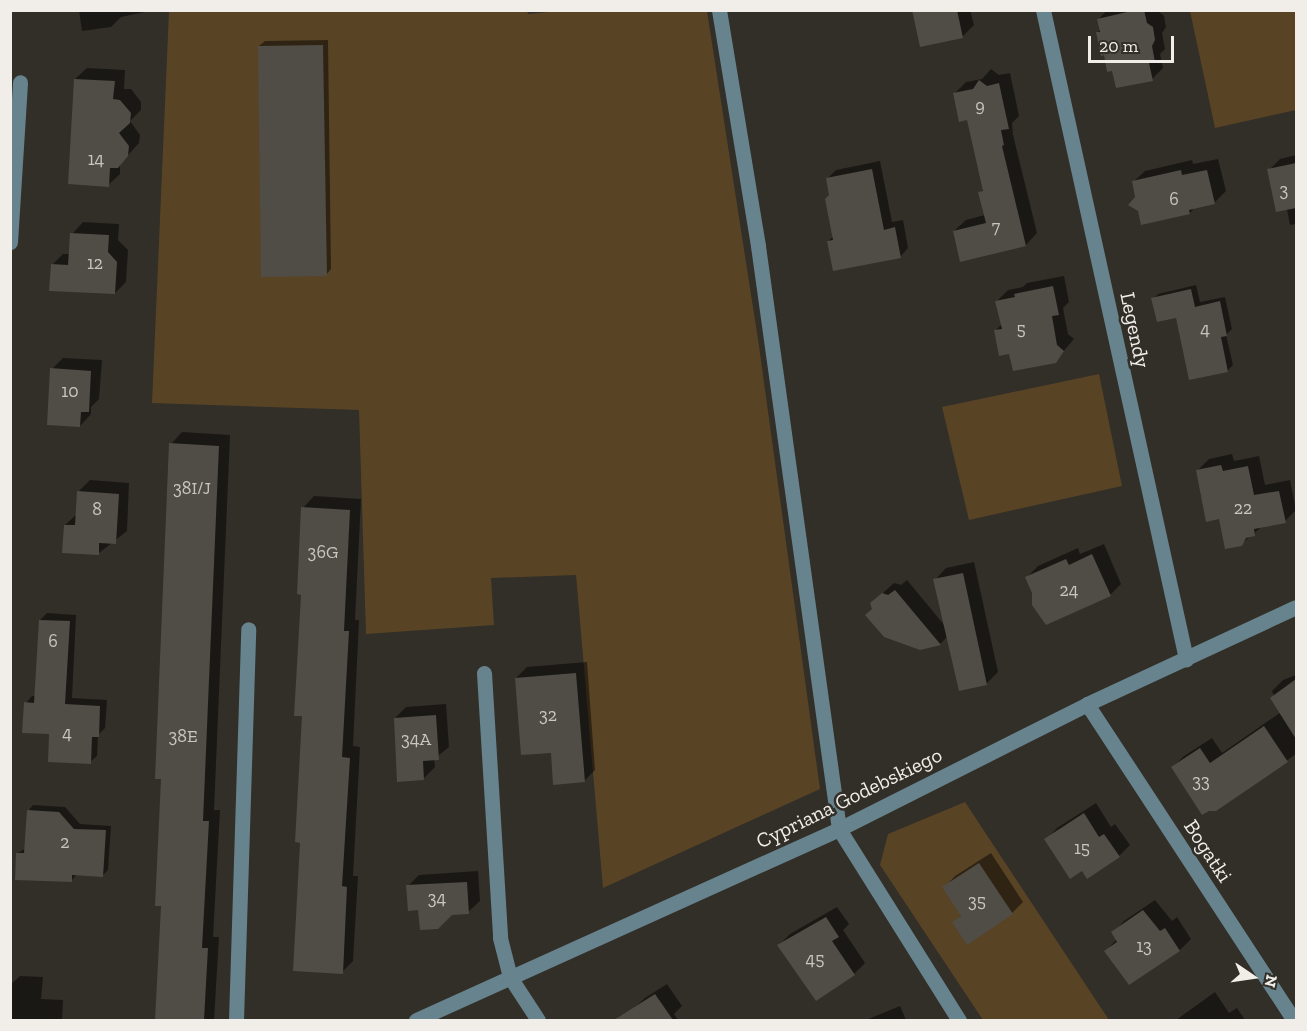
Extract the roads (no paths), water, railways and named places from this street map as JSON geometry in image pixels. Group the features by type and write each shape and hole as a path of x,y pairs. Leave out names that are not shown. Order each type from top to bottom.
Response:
{"street":[{"path":"719,10 758,246 839,829 959,1020"},
{"name":"Legendy","path":"1043,10 1186,659"},
{"path":"10,242 20,82"},
{"name":"Cypriana Godebskiego","path":"416,1020 839,829 1087,704 1296,607"},
{"path":"236,1020 248,629"},
{"path":"484,673 500,938 510,977 538,1020"},
{"name":"Bogatki","path":"1087,704 1294,1020"}]}
